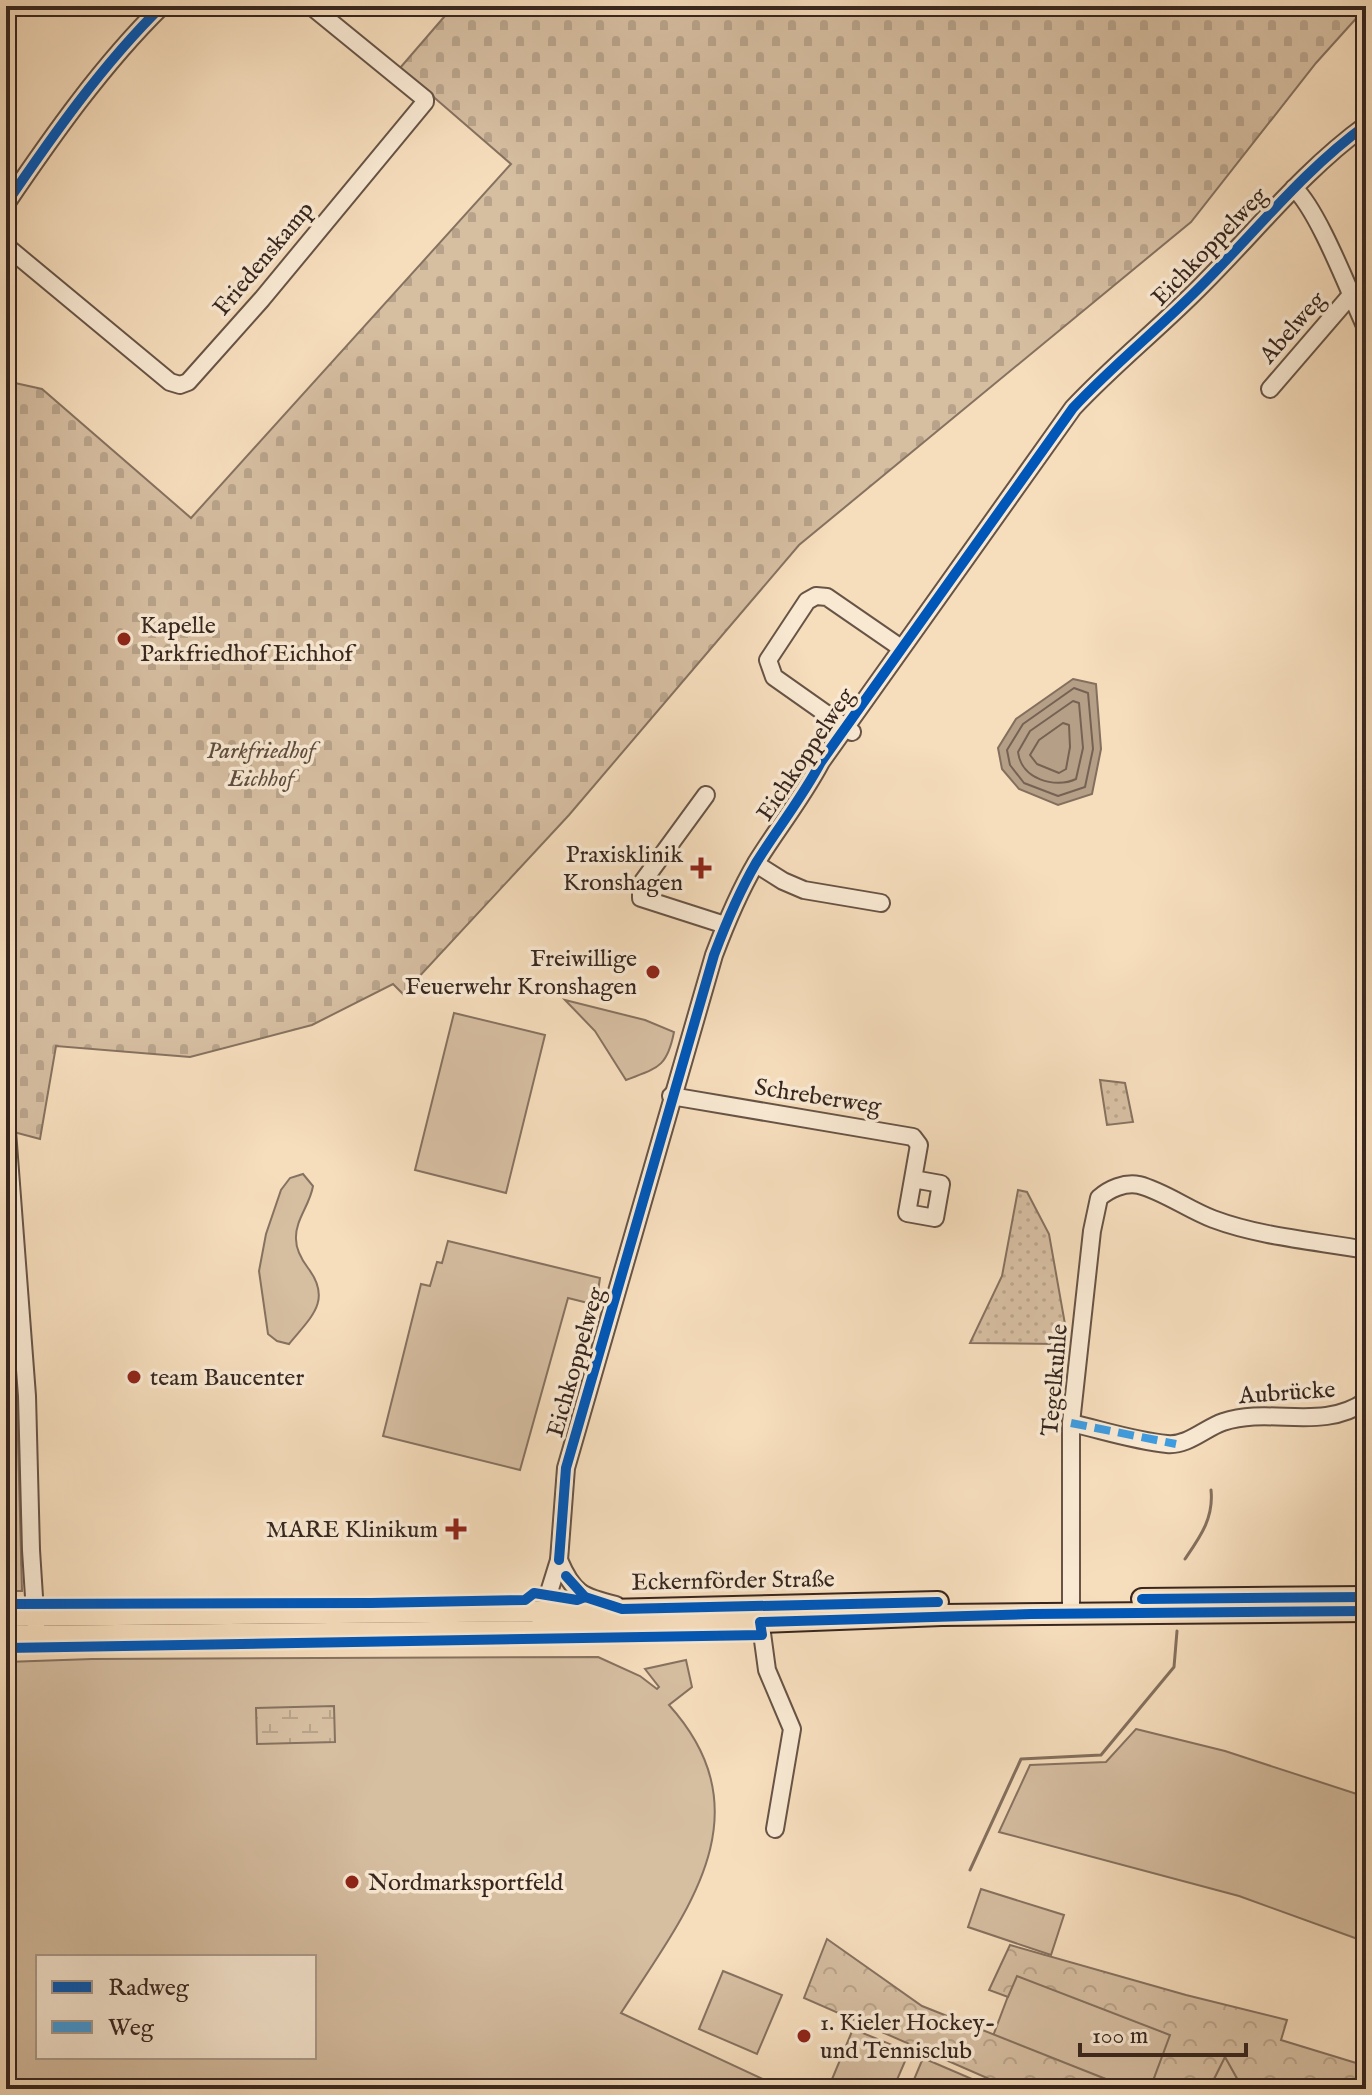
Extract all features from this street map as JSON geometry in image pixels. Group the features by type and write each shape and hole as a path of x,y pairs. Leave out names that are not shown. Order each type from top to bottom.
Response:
{"main road":[{"name":"Eckernförder Straße","path":"6,1616 36,1625 556,1621 1366,1597"},
{"name":"Eckernförder Straße","path":"1071,1606 1366,1611"},
{"name":"Eckernförder Straße","path":"556,1621 622,1609 759,1614"},
{"name":"Eckernförder Straße","path":"6,1636 36,1625"}],"street":[{"path":"6,204 55,132 162,6"},
{"name":"Friedenskamp","path":"6,246 170,382 180,385 188,382 262,299 425,102 311,6"},
{"name":"Eichkoppelweg","path":"556,1621 550,1589 559,1560 566,1468 671,1096 725,925 756,864 808,787 835,757 866,701 901,648 1073,408 1201,286 1326,157 1366,125"},
{"name":"Abelweg","path":"1294,188 1317,223 1366,328"},
{"name":"Abelweg","path":"1270,389 1351,295"},
{"path":"849,730 774,677 768,660 807,601 816,596 827,597 901,648"},
{"path":"706,795 641,884 641,898 725,925"},
{"path":"756,864 804,890 881,903"},
{"name":"Schreberweg","path":"671,1096 913,1137 919,1145 913,1179"},
{"path":"7,1131 27,1396 36,1625"},
{"name":"Tegelkuhle","path":"1071,1606 1071,1423 1099,1198 1113,1188 1141,1185 1186,1208 1240,1228 1366,1250"},
{"name":"Aubrücke","path":"1071,1423 1176,1444 1223,1422 1253,1417 1329,1417 1347,1412 1366,1401"},
{"name":"Eichkoppelweg","path":"559,1560 566,1576 585,1597 622,1609"},
{"name":"Eichkoppelweg","path":"556,1621 566,1576"},
{"path":"759,1614 767,1670 792,1729 775,1829"}],"green space":[{"name":"Parkfriedhof Eichhof","path":"432,6 1357,6 1361,13 1316,63 1191,222 799,545 569,815 403,994 393,984 312,1025 190,1057 56,1046 40,1139 6,1130 6,381 42,389 191,518 511,164 400,68 444,17"},
{"path":"565,1000 645,1020 674,1032 668,1053 653,1069 626,1080 595,1031"},
{"path":"454,1013 545,1035 506,1193 415,1170"},
{"path":"1100,1080 1125,1083 1133,1122 1107,1125"},
{"path":"303,1174 313,1186 298,1225 296,1243 315,1280 319,1300 311,1317 289,1344 277,1341 268,1334 259,1271 266,1234 281,1190 290,1178"},
{"path":"1018,1190 1027,1192 1049,1234 1068,1341 1060,1344 970,1343 1002,1276"},
{"path":"6,1241 17,1401 22,1591 6,1591"},
{"path":"448,1241 600,1278 596,1305 568,1298 520,1470 383,1436 421,1284 430,1286 437,1262 442,1263"},
{"name":"Nordmarksportfeld","path":"598,1657 640,1676 657,1689 659,1687 645,1669 686,1660 692,1687 669,1705 698,1746 712,1786 714,1825 706,1863 690,1901 621,2013 784,2089 6,2089 6,1662"},
{"path":"334,1706 335,1742 257,1744 256,1708"},
{"path":"1136,1729 1225,1751 1366,1797 1366,1942 1239,1896 999,1832 1030,1765 1106,1762"},
{"path":"981,1889 1064,1915 1051,1955 968,1927"},
{"path":"827,1939 922,2006 1131,2089 996,2089 994,2081 804,1998"},
{"path":"1010,1945 1287,2020 1281,2040 1366,2066 1366,2089 1243,2089 1225,2057 1209,2089 1150,2089 1170,2035 1017,1976 1008,1997 989,1990"},
{"path":"723,1971 782,1995 757,2054 699,2029"},
{"path":"1016,1975 1171,2035 1150,2089 1131,2089 993,2036"},
{"path":"853,2029 909,2052 893,2089 842,2089 830,2084"},
{"path":"1225,2056 1243,2089 1209,2089"},
{"path":"923,2058 979,2082 976,2089 910,2089"}],"water":[{"path":"1073,679 1096,684 1101,749 1092,794 1058,805 1019,789 1002,769 998,748 1016,719"}],"waterway":[{"path":"1185,1559 1208,1518 1211,1490"},
{"path":"970,1870 1021,1759 1101,1755 1174,1667 1177,1631"}],"marked path":[{"path":"1071,1423 1176,1444"}],"cycle path":[{"path":"6,204 99,76 162,6"},
{"path":"559,1560 566,1468 714,955 750,874 821,762 1073,408 1203,284 1301,181 1366,125"},
{"path":"566,1576 585,1597 622,1609 938,1602"},
{"path":"6,1604 525,1600 534,1593 577,1600 585,1597"},
{"path":"1142,1599 1366,1597"},
{"path":"6,1648 762,1635 760,1622 1031,1614 1366,1611"}],"place":[{"name":"Kapelle Parkfriedhof Eichhof","path":"124,639"},
{"name":"Praxisklinik Kronshagen","path":"701,868"},
{"name":"Freiwillige Feuerwehr Kronshagen","path":"653,972"},
{"name":"team Baucenter","path":"134,1377"},
{"name":"MARE Klinikum","path":"456,1529"},
{"name":"Nordmarksportfeld","path":"352,1882"},
{"name":"1. Kieler Hockey- und Tennisclub","path":"804,2036"}]}
